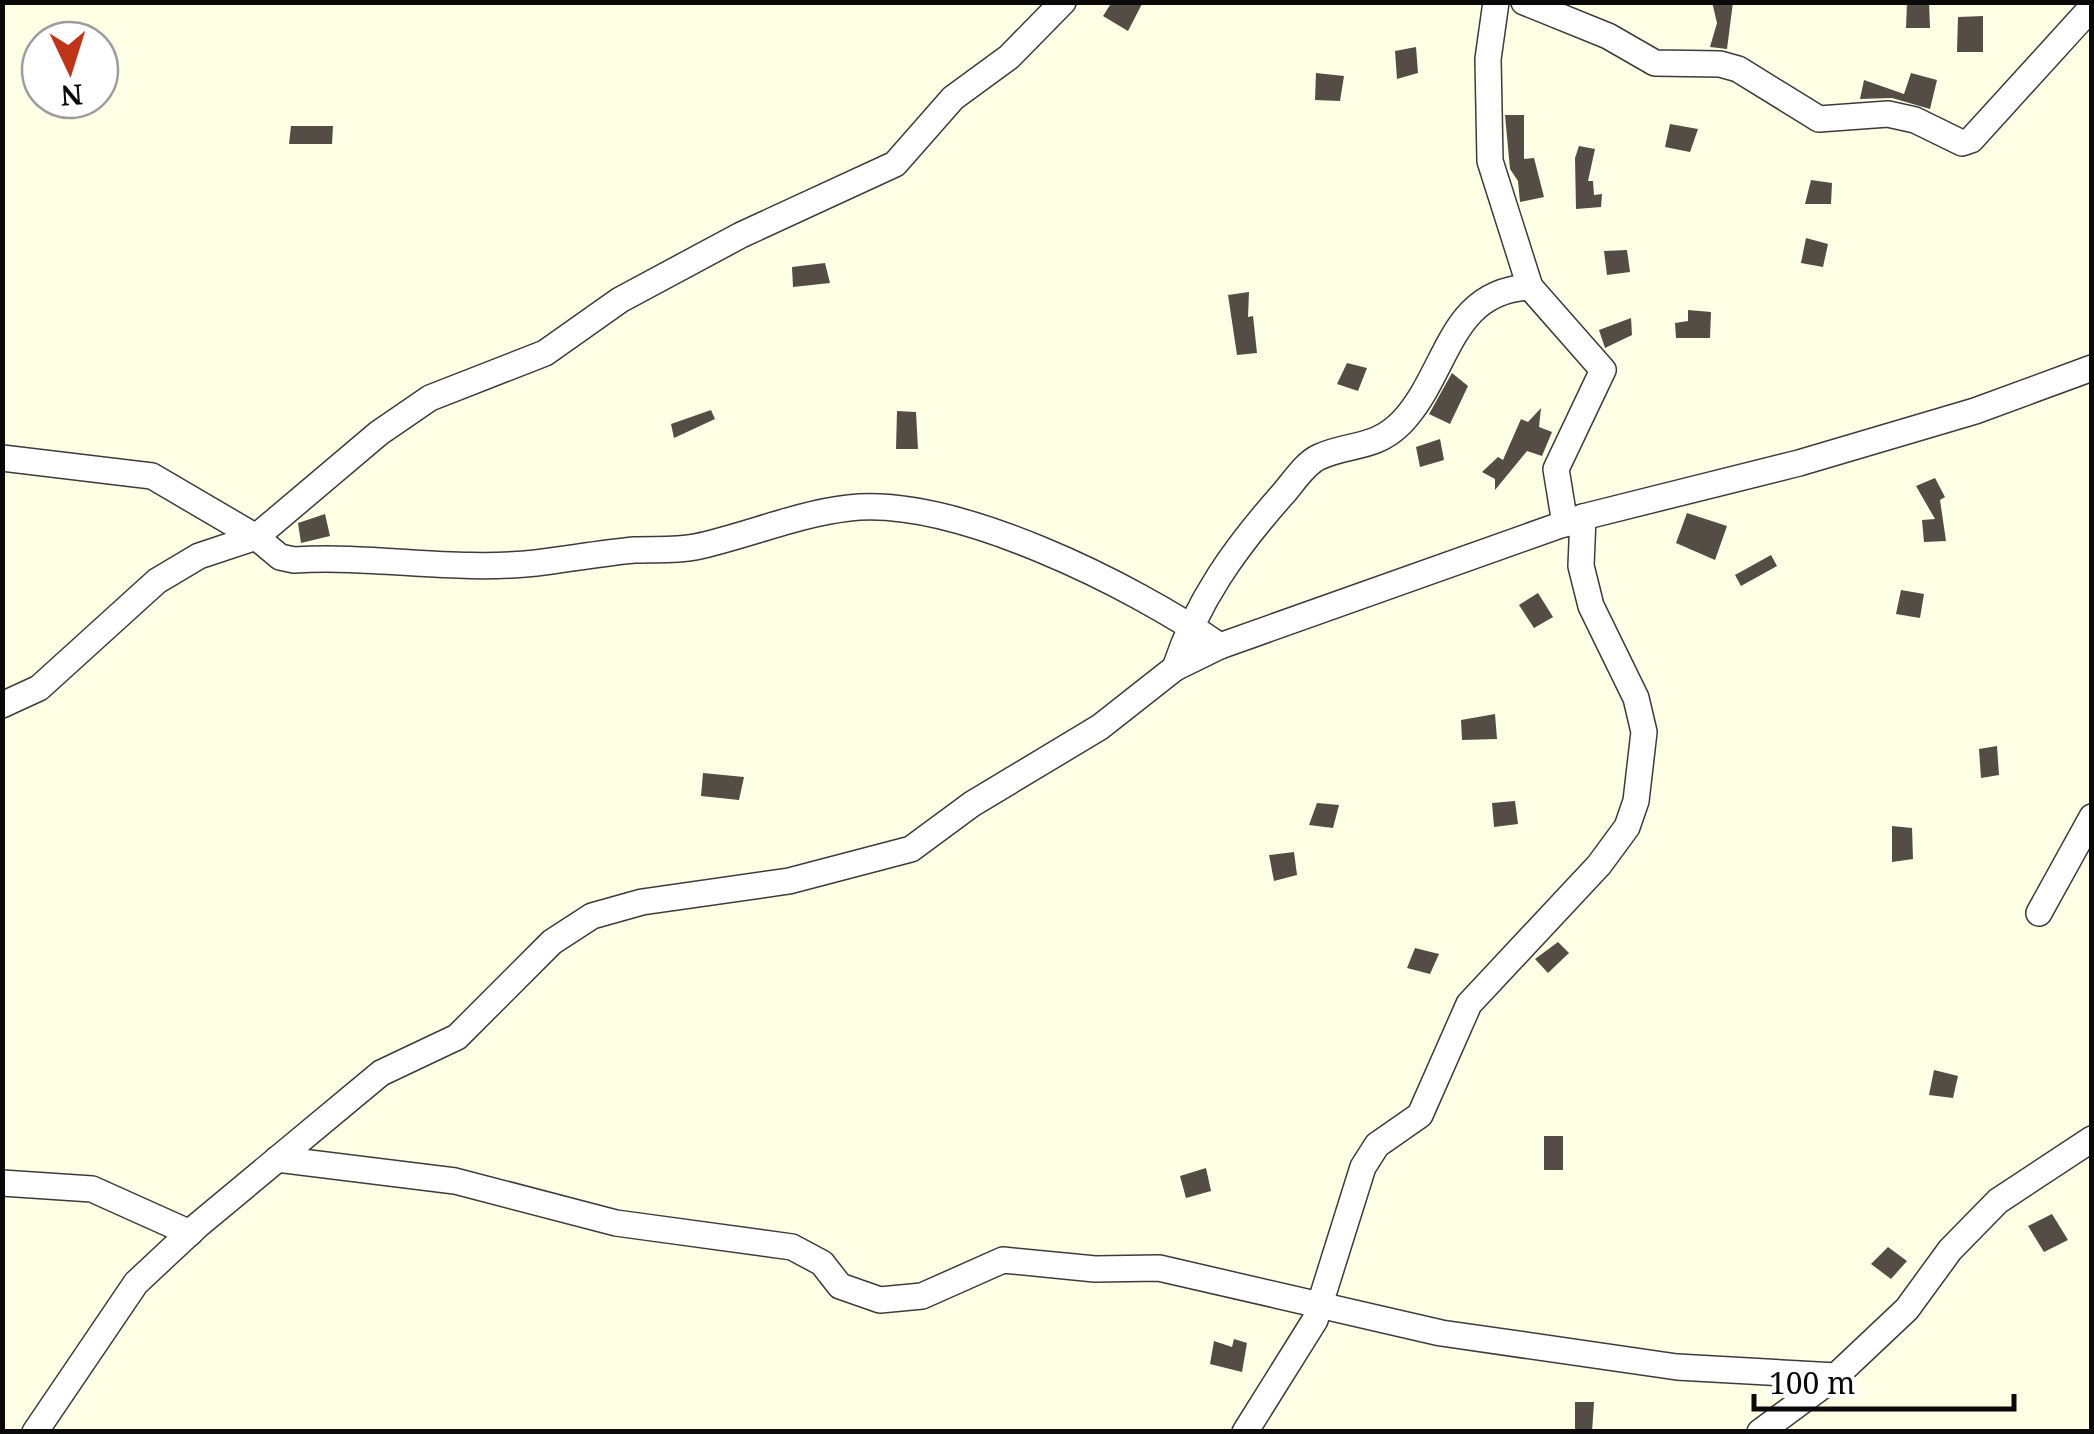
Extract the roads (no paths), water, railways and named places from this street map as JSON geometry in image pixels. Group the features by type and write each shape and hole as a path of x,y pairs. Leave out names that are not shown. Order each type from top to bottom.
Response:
{"street":[{"path":"2,705 39,688 157,582 198,556 256,537 378,433 430,398 544,354 620,300 741,234 895,164 918,143 953,98 1009,57 1063,2"},
{"path":"1246,1432 1321,1306 1363,1166 1378,1145 1420,1115 1469,1004 1599,865 1627,827 1636,801 1644,732 1636,698 1591,606 1574,521 1556,469 1603,370 1530,287 1490,161 1488,59 1496,2"},
{"path":"1524,2 1608,36 1655,63 1720,64 1738,69 1819,119 1888,114 1916,120 1962,142 1971,140 2092,7"},
{"path":"1174,668 1189,624 1243,536 1311,462 1365,447 1397,427 1420,402 1445,350 1480,301 1499,290 1530,287"},
{"path":"35,1432 136,1283 381,1073 457,1037 552,942 592,916 642,902 789,880 911,849 989,793 1100,728 1174,668 1220,646 1574,521 1799,463 1958,416 2092,368"},
{"path":"2,458 152,476 256,537 280,557 294,560 458,567 532,564 692,548 789,518 852,507 919,509 974,522 1189,624 1220,646"},
{"path":"2040,913 2092,817"},
{"path":"1760,1432 1836,1376 1907,1309 1950,1250 1998,1201 2092,1138"},
{"path":"277,1159 455,1181 616,1222 792,1247 822,1263 840,1286 880,1300 922,1296 985,1266 1018,1258 1096,1270 1159,1268 1441,1332 1702,1370 1836,1376"},
{"path":"2,1183 92,1190 190,1233"}]}
